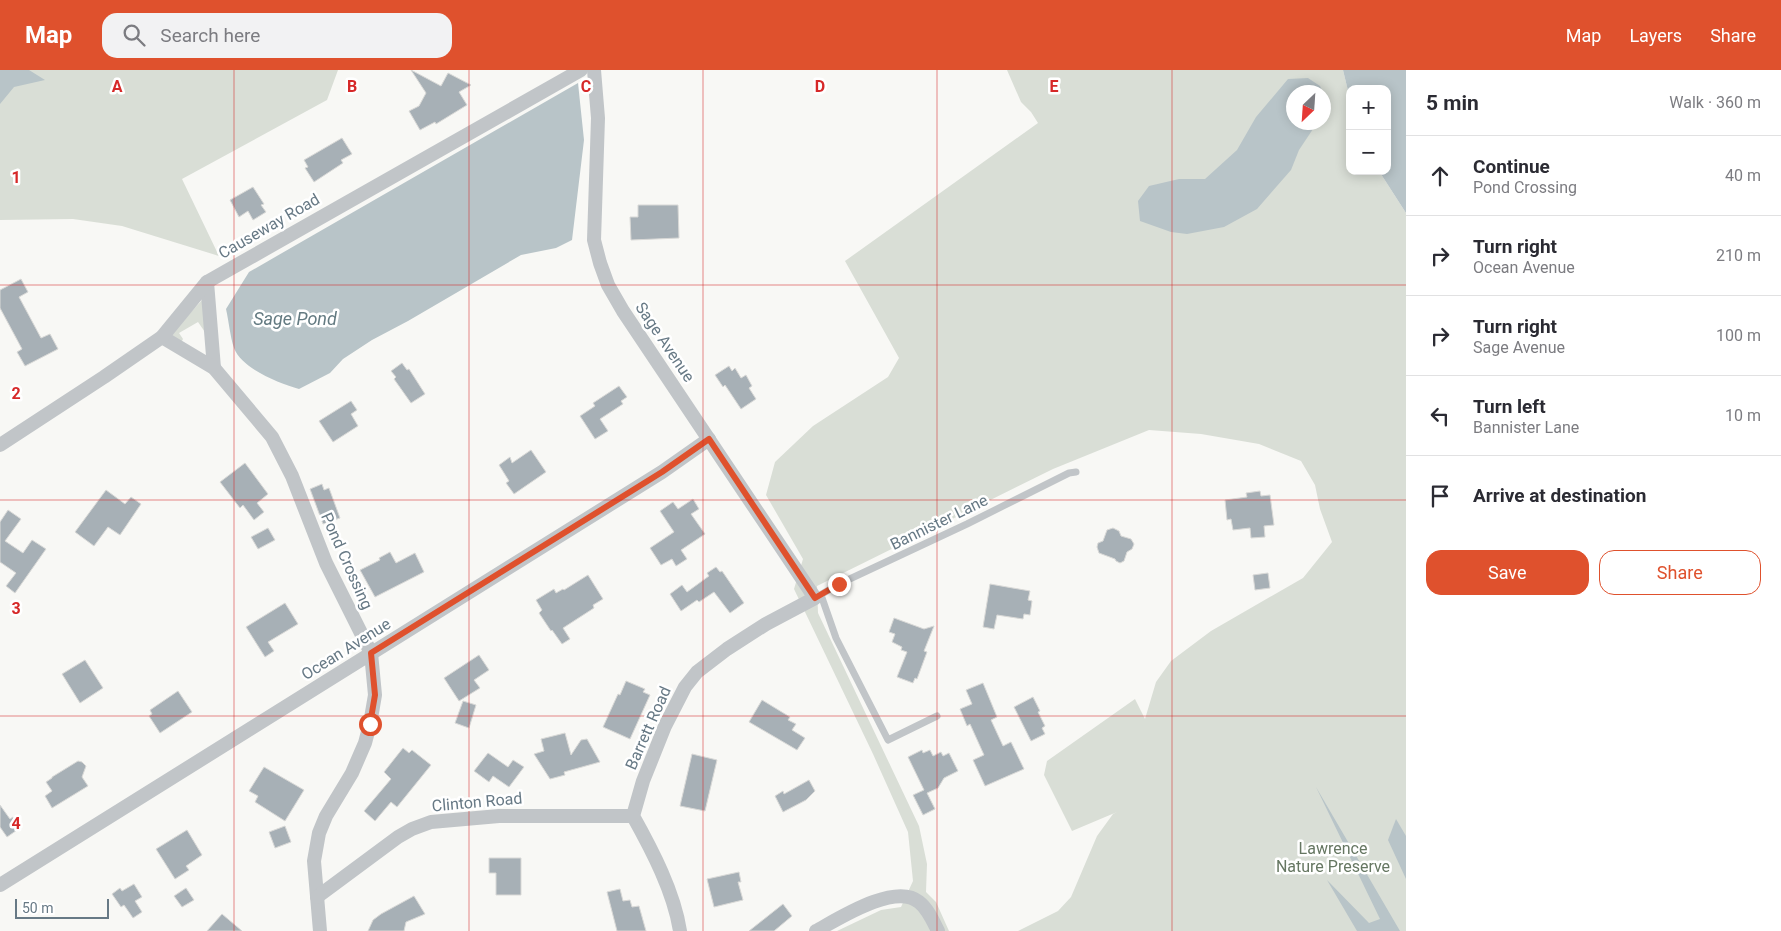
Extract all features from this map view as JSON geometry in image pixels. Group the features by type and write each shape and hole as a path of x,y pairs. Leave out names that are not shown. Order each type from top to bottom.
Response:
{"street":[{"name":"Causeway Road","path":"0,445 162,337 207,282 581,70"},
{"name":"Sage Avenue","path":"594,70 598,118 594,240 608,285 709,439 818,596"},
{"path":"207,282 214,368"},
{"name":"Pond Crossing","path":"162,337 214,368 272,437 292,476 326,563 371,653 375,695 365,744 352,773 326,816 319,833 314,861 320,931"},
{"name":"Ocean Avenue","path":"0,885 662,472 709,439"},
{"name":"Barrett Road","path":"633,816 643,781 665,726 685,687 697,672 727,649 766,624 818,596"},
{"name":"Clinton Road","path":"317,897 398,837 431,822 499,816 633,816"},
{"path":"633,816 647,841 668,888 680,931"},
{"path":"816,931 872,902 889,897 902,896 920,902 938,931"}],"lane":[{"name":"Bannister Lane","path":"818,596 839,584 967,524 1069,473 1076,472"},
{"path":"818,596 836,638 888,740 937,716"}],"green space":[{"path":"0,70 338,70 327,100 182,179 219,256 122,226 73,219 0,220"},
{"name":"Lawrence Nature Preserve","path":"1007,70 1343,70 1347,85 1346,175 1382,175 1406,213 1406,931 1018,931 1058,911 1071,897 1097,836 1113,814 1117,812 1072,831 1044,775 1047,761 1135,699 1145,719 1156,682 1171,661 1211,631 1303,578 1332,542 1320,509 1315,485 1301,461 1259,444 1201,434 1149,430 1053,469 817,586 818,613 919,826 927,864 926,892 936,902 949,931 837,931 881,910 901,907 913,881 908,832 794,589 803,559 766,495 775,462 813,426 888,377 899,358 845,261 1038,123 1021,102"},
{"path":"204,298 207,335 198,322 179,333 183,339 180,345 168,337"}],"water":[{"path":"0,70 29,70 45,80 14,87 0,104"},
{"path":"1343,70 1406,70 1406,213 1382,175 1391,175 1391,85 1347,85"},
{"path":"1308,78 1318,85 1286,85 1286,130 1312,130 1299,150 1291,170 1257,209 1224,227 1187,234 1171,232 1140,221 1138,201 1149,186 1179,179 1205,179 1237,150 1256,117 1288,79"},
{"name":"Sage Pond","path":"578,83 584,140 572,240 556,248 521,255 372,340 343,359 330,373 299,389 262,374 238,356 234,348 226,309 249,272"},
{"path":"1316,787 1400,931 1357,931 1327,880 1369,923 1380,919"},
{"path":"1396,819 1406,836 1406,879 1388,840"}],"building":[{"path":"411,70 441,86 448,73 471,85 459,92 467,105 436,124 435,122 420,130 409,111 419,106 426,93"},
{"path":"342,138 352,154 341,160 343,163 314,182 305,168 308,167 304,160"},
{"path":"253,187 264,204 261,205 266,212 253,220 248,211 239,217 230,200"},
{"path":"638,205 678,205 679,238 631,240 630,217 638,217"},
{"path":"21,279 28,292 19,297 41,338 50,334 58,349 25,366 17,352 22,349 0,308 0,290"},
{"path":"402,363 407,370 409,369 425,394 411,403 394,379 396,377 391,371"},
{"path":"729,366 732,371 735,368 741,378 746,375 752,386 749,388 756,399 741,409 725,385 723,387 715,375"},
{"path":"619,386 627,397 621,401 623,404 600,419 608,431 595,439 580,416 595,406 593,403"},
{"path":"351,401 357,410 351,414 358,426 333,442 319,421"},
{"path":"531,450 546,472 514,494 506,483 509,481 499,465 510,457 512,463"},
{"path":"245,463 268,494 257,503 264,512 254,520 243,505 240,508 220,482"},
{"path":"322,484 324,490 329,488 340,518 323,524 310,489"},
{"path":"106,490 125,504 131,497 141,504 120,535 108,527 94,546 75,532"},
{"path":"1260,491 1261,496 1270,495 1274,525 1264,526 1265,537 1251,538 1250,528 1233,530 1231,519 1227,520 1225,500 1247,497 1246,493"},
{"path":"693,499 699,509 691,514 705,534 681,550 687,559 676,566 672,559 661,565 650,548 674,532 660,511 673,502 678,509"},
{"path":"8,510 21,519 5,541 23,553 32,540 46,549 15,593 6,586 16,573 0,562 0,522"},
{"path":"268,528 275,540 258,549 251,537"},
{"path":"1113,528 1119,531 1121,536 1131,539 1134,544 1132,549 1127,552 1124,561 1120,563 1099,553 1097,547 1098,543 1103,541 1107,530"},
{"path":"390,552 396,563 415,553 424,572 375,597 360,570 380,560 379,558"},
{"path":"716,567 720,572 722,571 744,603 730,613 714,592 699,602 697,600 681,611 670,594 682,585 687,592 709,576 707,573"},
{"path":"1268,573 1270,588 1255,590 1253,575"},
{"path":"588,575 603,599 593,605 594,608 563,628 570,639 562,644 539,613 542,610 536,600 554,589 556,593 564,590"},
{"path":"990,584 1030,591 1028,600 1032,601 1030,615 1024,614 1023,619 997,615 994,629 983,627"},
{"path":"285,603 298,624 268,642 274,651 265,657 246,627"},
{"path":"894,618 924,629 934,626 924,651 927,652 917,679 915,678 913,683 897,677 907,652 901,650 902,647 892,642 895,634 889,632"},
{"path":"479,655 489,670 474,680 480,688 459,701 444,678"},
{"path":"85,660 103,688 80,703 62,674"},
{"path":"626,681 645,689 643,692 650,695 630,739 603,727"},
{"path":"983,683 997,717 991,720 1003,746 1011,742 1024,769 985,786 973,760 984,755 970,724 967,726 960,709 972,704 966,690"},
{"path":"178,691 192,712 160,733 149,716 152,714 150,710"},
{"path":"1033,697 1045,726 1042,728 1045,734 1031,741 1014,707"},
{"path":"762,700 790,717 788,720 796,724 792,730 805,738 797,750 749,722"},
{"path":"463,701 476,705 469,728 455,723"},
{"path":"565,733 571,755 581,740 587,739 600,762 564,772 565,775 550,779 534,754 544,751 541,739"},
{"path":"403,748 409,753 412,750 431,765 397,807 391,802 375,821 364,811 391,779 384,772"},
{"path":"922,750 923,753 930,750 933,756 941,752 943,756 949,753 958,771 944,778 938,788 927,793 935,809 923,815 913,795 924,790 908,757"},
{"path":"488,753 508,767 513,760 524,767 509,787 493,776 489,782 474,771"},
{"path":"692,754 717,760 705,811 680,806"},
{"path":"78,761 86,766 82,777 88,786 52,808 45,796 52,791 46,782"},
{"path":"264,767 304,790 285,821 255,802 258,796 249,791"},
{"path":"809,780 815,791 806,800 783,812 775,796 783,791 784,794"},
{"path":"0,805 10,819 13,817 20,828 7,837 0,827"},
{"path":"285,826 291,842 275,848 269,832"},
{"path":"187,830 202,855 186,866 189,870 175,879 156,849"},
{"path":"489,858 521,858 521,895 496,895 496,873 489,873"},
{"path":"739,872 741,882 738,882 743,900 714,907 707,879"},
{"path":"134,884 142,897 135,901 142,912 133,918 124,905 121,907 112,894 120,888 122,891"},
{"path":"186,888 194,900 182,907 174,896"},
{"path":"620,889 623,901 630,900 632,907 639,906 646,931 617,931 607,892"},
{"path":"414,896 425,914 406,922 404,931 368,931 373,920"},
{"path":"783,904 792,916 774,931 749,931"},
{"path":"222,914 242,931 207,931"}],"route":[{"path":"370,724 375,695 371,653 662,472 709,439 815,598 839,584"}]}
